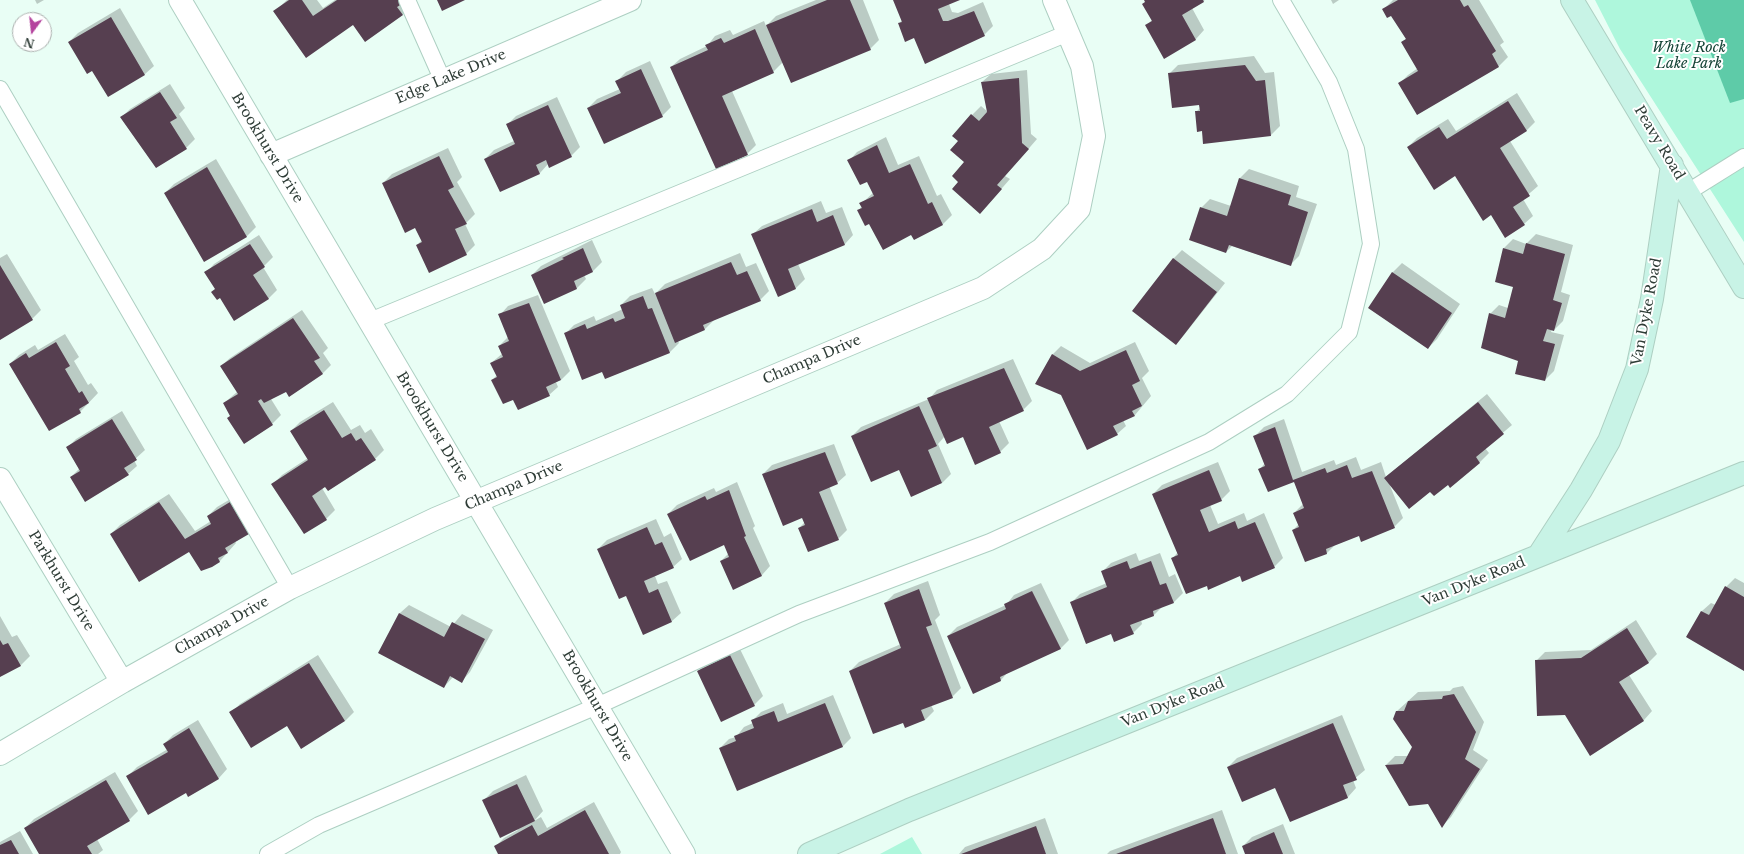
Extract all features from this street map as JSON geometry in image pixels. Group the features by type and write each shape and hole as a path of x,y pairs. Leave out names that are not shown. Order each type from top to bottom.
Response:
{"street":[{"name":"Brookhurst Drive","path":"180,0 684,854"},
{"name":"Edge Lake Drive","path":"271,155 630,0"},
{"name":"Champa Drive","path":"0,754 122,682 290,588 435,519 983,288 1042,250 1079,209 1094,136 1082,66 1054,0"},
{"name":"Peavy Road","path":"1572,0 1744,287"},
{"name":"Van Dyke Road","path":"1539,555 1581,490 1609,441 1637,368 1652,299 1672,165"},
{"name":"Van Dyke Road","path":"809,854 909,810 1744,473"},
{"name":"Parkhurst Drive","path":"0,479 122,682"}],"lane":[{"path":"407,0 443,81"},
{"path":"268,854 319,825 597,706 798,614 990,542 1209,442 1287,394 1349,332 1371,244 1356,149 1329,82 1281,0"},
{"path":"370,321 1068,33"},
{"path":"0,90 290,588"},
{"path":"1688,192 1744,157"}],"green space":[{"name":"White Rock Lake Park","path":"1595,0 1744,0 1744,242 1620,49"},
{"path":"1690,0 1744,0 1744,99 1730,103"},
{"path":"912,837 922,854 880,854"}],"building":[{"path":"289,0 302,0 313,16 337,0 399,0 402,4 397,7 403,15 365,42 353,25 306,58 273,11"},
{"path":"437,0 465,0 442,11"},
{"path":"827,0 850,0 871,50 791,83 766,25"},
{"path":"893,0 960,0 938,9 943,21 948,21 974,11 985,36 925,64 914,38 905,42 898,23 902,22"},
{"path":"1144,0 1203,0 1204,2 1182,15 1196,40 1164,59 1145,25 1152,21 1142,4 1145,2"},
{"path":"1398,0 1460,0 1464,7 1468,5 1496,51 1492,54 1499,67 1417,115 1398,83 1418,71 1401,42 1406,39 1391,16 1387,18 1382,9"},
{"path":"111,17 145,75 108,97 92,71 87,74 68,42"},
{"path":"755,29 774,73 722,96 748,155 716,169 670,67 708,50 705,45 721,38 724,43"},
{"path":"1245,65 1256,81 1265,80 1271,136 1203,144 1202,131 1197,132 1195,111 1200,111 1199,105 1172,108 1168,73"},
{"path":"641,69 663,117 604,144 587,108 621,93 615,81"},
{"path":"1019,78 1022,143 1029,149 997,185 1002,189 980,214 952,189 958,182 952,176 964,162 950,150 958,141 952,136 971,114 979,121 987,112 981,82"},
{"path":"160,92 177,118 170,122 187,149 156,168 120,117"},
{"path":"1508,101 1527,131 1500,148 1530,196 1513,207 1525,225 1505,238 1491,215 1483,221 1455,176 1434,190 1407,147 1439,127 1447,139"},
{"path":"548,105 572,157 549,168 546,160 536,165 540,174 500,192 484,159 515,144 506,124"},
{"path":"877,145 889,173 910,164 928,204 932,202 943,225 914,240 911,235 883,250 869,224 865,226 857,210 862,208 859,203 874,196 867,182 860,185 847,160"},
{"path":"439,156 454,187 448,190 467,224 455,229 467,255 429,273 416,245 422,242 415,228 405,233 382,183"},
{"path":"207,167 247,237 204,262 164,193"},
{"path":"1239,178 1291,195 1288,205 1308,212 1291,266 1229,245 1226,253 1189,240 1200,207 1227,216"},
{"path":"812,209 817,222 833,215 845,245 788,269 796,289 778,297 751,234"},
{"path":"1526,243 1565,254 1553,300 1562,303 1554,331 1547,329 1543,341 1555,344 1545,381 1515,374 1518,361 1481,348 1489,313 1505,318 1513,287 1495,282 1503,248 1523,254"},
{"path":"250,244 265,267 253,275 269,299 234,321 220,298 217,300 211,292 215,289 204,272"},
{"path":"583,248 593,272 574,281 577,289 544,304 531,275"},
{"path":"1173,258 1217,292 1176,345 1132,311"},
{"path":"731,262 737,275 747,271 761,301 703,325 705,330 675,343 655,293"},
{"path":"0,265 33,320 0,340"},
{"path":"1392,272 1452,313 1428,349 1368,308"},
{"path":"643,296 648,309 652,308 670,353 605,379 602,372 582,380 564,333 585,324 587,329 613,318 615,322 625,318 620,305"},
{"path":"529,303 561,380 546,387 550,396 518,410 513,400 503,404 491,380 497,377 490,363 503,357 498,346 509,341 498,314"},
{"path":"293,318 320,358 314,361 323,374 289,397 286,392 264,403 261,399 258,401 273,425 244,444 227,418 230,416 223,403 238,394 220,366"},
{"path":"56,342 70,366 65,369 79,393 82,391 89,403 79,409 81,413 49,431 9,364 26,353 29,358"},
{"path":"1126,350 1140,381 1132,385 1142,406 1132,411 1135,416 1113,426 1118,435 1087,450 1061,395 1035,384 1052,354 1080,371"},
{"path":"1004,368 1024,411 989,427 1001,453 975,465 963,437 947,444 927,398"},
{"path":"1478,402 1504,434 1476,457 1480,463 1450,488 1448,485 1434,496 1430,492 1409,509 1384,478"},
{"path":"919,406 937,446 928,450 942,483 911,497 899,470 871,482 851,436"},
{"path":"324,410 342,438 351,433 356,441 361,438 376,460 328,491 325,487 312,496 327,520 304,534 271,484 308,460 290,431"},
{"path":"112,419 137,460 124,468 129,475 85,502 70,477 80,471 66,447"},
{"path":"1275,427 1293,480 1325,468 1327,473 1347,465 1352,478 1372,471 1395,528 1361,542 1359,536 1326,549 1327,554 1305,562 1292,530 1299,527 1293,513 1304,508 1294,482 1268,492 1258,469 1265,466 1253,436"},
{"path":"825,452 838,484 819,492 839,540 808,552 798,528 805,525 802,518 783,526 762,474"},
{"path":"1209,470 1222,501 1200,510 1209,532 1235,521 1238,529 1255,522 1275,568 1242,582 1240,576 1208,590 1207,586 1186,594 1171,558 1178,555 1152,494"},
{"path":"729,490 746,536 744,537 762,576 733,590 720,561 729,557 724,545 690,561 667,514 705,496 707,500"},
{"path":"159,502 185,539 211,524 207,516 230,502 249,534 225,548 228,553 218,558 220,562 212,567 201,571 189,552 139,582 110,534"},
{"path":"647,527 655,545 662,542 674,568 644,581 649,593 658,589 672,622 643,635 626,596 619,599 597,549"},
{"path":"1127,561 1130,569 1151,561 1160,585 1166,583 1174,603 1153,611 1154,616 1130,625 1134,634 1114,642 1111,634 1086,644 1070,602 1107,587 1101,571"},
{"path":"1725,586 1744,597 1744,671 1686,637 1701,611 1709,615"},
{"path":"919,589 932,625 926,627 953,698 921,710 925,720 905,728 903,723 873,734 849,671 901,648 884,603"},
{"path":"1032,591 1061,649 1000,677 1001,681 973,694 947,636 1006,609 1004,604"},
{"path":"399,613 444,637 452,622 485,639 462,683 450,676 444,688 378,653"},
{"path":"1627,628 1649,663 1619,682 1644,721 1590,756 1565,715 1537,716 1535,660 1581,658"},
{"path":"0,640 3,645 8,643 21,666 0,677"},
{"path":"730,655 755,706 721,722 697,671"},
{"path":"309,663 345,721 301,749 287,726 251,748 229,712"},
{"path":"1454,694 1476,732 1465,759 1480,769 1442,828 1428,804 1409,806 1385,765 1403,764 1412,747 1393,719 1396,711 1404,711 1408,701 1442,699 1443,696"},
{"path":"825,703 843,747 737,791 719,748 736,741 734,736 754,728 751,720 774,711 778,722"},
{"path":"1333,723 1357,780 1343,785 1348,798 1290,822 1275,788 1242,802 1227,767"},
{"path":"189,728 219,779 188,797 186,793 148,815 126,776 168,752 163,744"},
{"path":"106,780 130,821 87,846 92,854 39,854 24,828"},
{"path":"517,784 535,821 500,838 482,800"},
{"path":"585,810 609,854 498,854 494,846 532,825 538,836"},
{"path":"1213,818 1226,854 1116,854"},
{"path":"1036,826 1046,854 961,854"},
{"path":"1274,832 1283,854 1245,854 1242,846"},
{"path":"11,840 19,854 0,854 0,845"}]}
